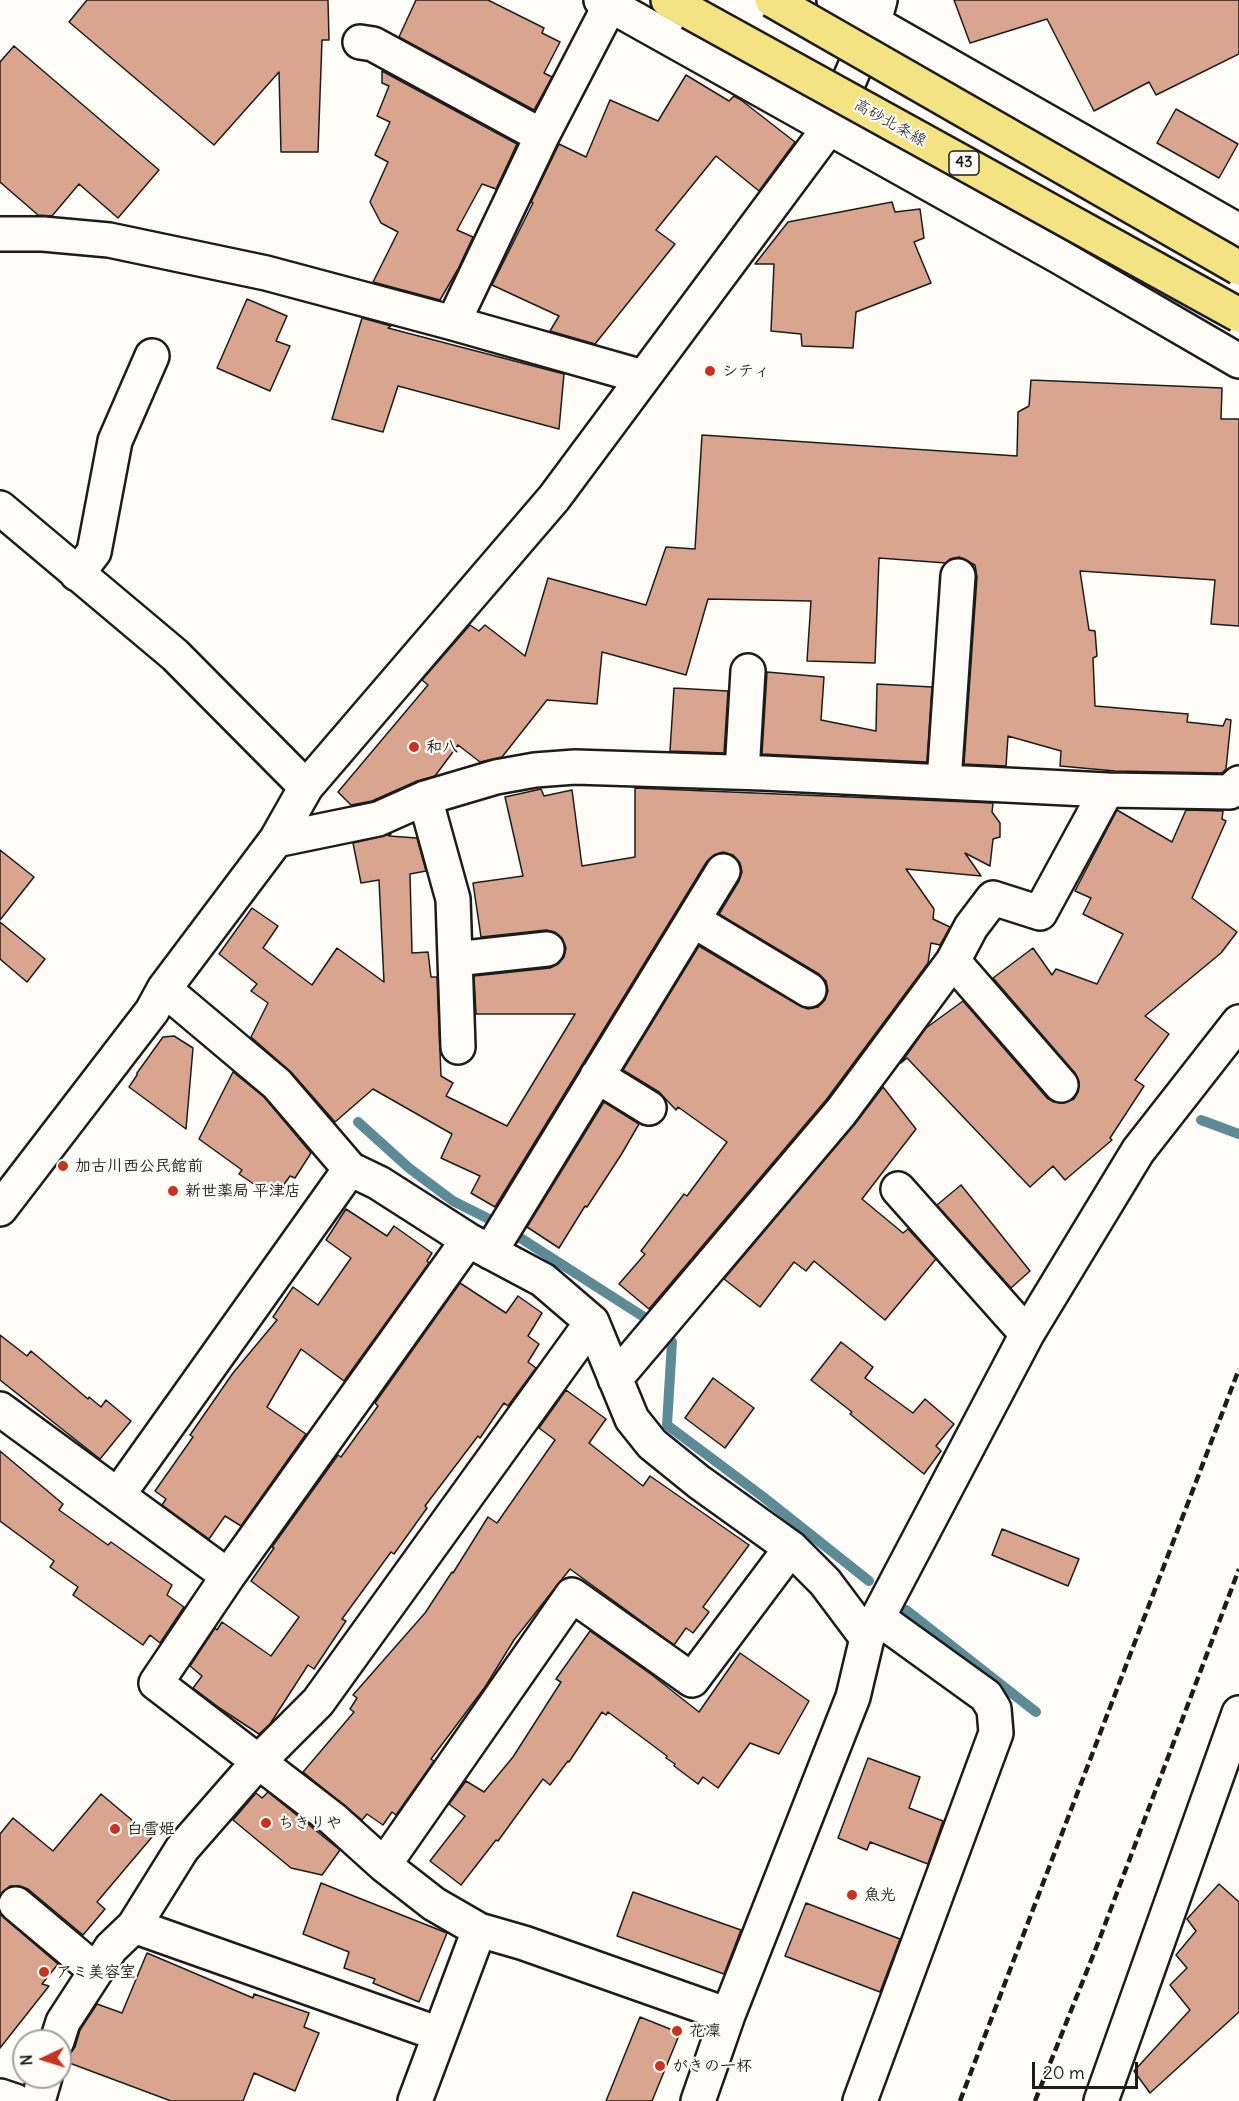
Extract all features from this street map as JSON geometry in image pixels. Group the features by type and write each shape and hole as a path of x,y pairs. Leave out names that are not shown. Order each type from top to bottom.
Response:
{"main road":[{"path":"772,0 1239,268"},
{"name":"高砂北条線","path":"679,6 1239,315"}],"street":[{"path":"834,0 877,11 1239,231"},
{"path":"453,323 605,3 1060,256 1239,361"},
{"path":"0,1209 152,1011 164,989 276,840 306,787 554,498 829,128 877,11"},
{"path":"360,42 373,44 542,136"},
{"path":"0,234 43,234 109,240 266,273 643,377"},
{"path":"77,574 94,552 116,441 152,356"},
{"path":"0,508 175,655 306,787"},
{"path":"944,782 958,576"},
{"path":"742,772 748,671"},
{"path":"276,840 378,819 425,798 496,777 545,769 585,767 742,772 1107,790 1230,792 1239,783"},
{"path":"615,1379 841,1112 952,961 971,927 993,898 1040,913 1107,790"},
{"path":"425,798 453,899 458,1047"},
{"path":"723,870 597,1076 491,1239 228,1576 156,1683 333,1818 384,1865 434,1904 479,1930 524,1943 728,2015"},
{"path":"693,920 808,990"},
{"path":"455,958 547,949"},
{"path":"952,961 1061,1085"},
{"path":"164,989 277,1084 350,1169 491,1239 592,1322 632,1419 652,1444 699,1482 791,1548 873,1628 986,1696 994,1709 996,1733 860,2101"},
{"path":"698,2101 728,2015 853,1697 873,1628 1027,1334 1138,1151 1239,1022"},
{"path":"597,1076 649,1108"},
{"path":"118,1495 350,1169"},
{"path":"898,1189 1027,1334"},
{"path":"61,2029 63,2022 111,1948 134,1926 182,1849 259,1761 318,1702 592,1322"},
{"path":"0,1408 228,1576"},
{"path":"384,1865 572,1595 692,1680 791,1548"},
{"path":"1101,2101 1239,1713"},
{"path":"16,1904 96,1971"},
{"path":"134,1926 439,2034"},
{"path":"415,2101 479,1930"},
{"path":"0,2096 15,2101"}],"building":[{"path":"87,0 328,0 329,40 322,40 318,152 281,152 279,72 214,145 69,22"},
{"path":"416,0 488,0 544,28 542,33 560,42 544,73 552,77 534,110 399,37"},
{"path":"954,0 1239,0 1239,54 1156,95 1149,82 1094,111 1047,19 970,43"},
{"path":"14,46 159,170 118,218 79,184 52,216 38,215 0,182 0,62"},
{"path":"382,71 517,144 496,189 482,184 457,230 473,237 440,300 373,282 398,232 381,223 370,202 388,162 375,155 390,122 377,116 389,86 382,83"},
{"path":"686,75 729,101 734,96 741,100 795,142 759,191 716,156 656,230 675,244 595,344 550,331 559,316 492,285 533,203 531,202 559,144 586,157 610,100 658,121"},
{"path":"1176,109 1238,144 1219,178 1157,143"},
{"path":"892,202 895,212 920,209 924,238 914,242 931,283 856,312 853,348 802,346 801,334 771,331 774,264 755,264 788,222"},
{"path":"247,299 287,316 276,341 290,346 270,391 217,368"},
{"path":"362,318 391,326 388,328 564,374 559,429 398,386 383,432 332,419"},
{"path":"1031,380 1222,388 1221,419 1239,419 1239,626 1211,624 1215,580 1080,571 1089,630 1095,631 1097,656 1093,658 1095,706 1188,714 1187,722 1223,726 1226,719 1231,720 1226,769 1222,773 1115,771 1060,766 1061,751 1008,736 1006,766 964,764 977,577 975,565 959,557 950,559 946,563 879,558 875,663 807,661 811,601 708,599 686,675 602,652 597,704 547,700 502,757 480,762 458,745 435,776 417,781 372,801 351,805 338,792 428,685 422,680 470,625 479,631 485,625 525,656 548,578 646,605 666,547 695,549 702,435 1017,456 1018,412 1029,406"},
{"path":"767,672 824,677 821,720 876,731 877,684 932,687 927,762 762,754"},
{"path":"674,688 728,691 724,753 670,751"},
{"path":"635,788 993,803 992,812 1000,823 1000,837 993,839 990,866 965,853 981,876 906,869 934,909 933,919 950,927 940,945 931,943 928,963 826,1100 649,1309 619,1284 645,1254 641,1251 684,1194 687,1196 727,1142 678,1107 676,1110 659,1092 623,1070 699,946 808,1009 818,1007 825,1000 828,991 826,981 819,974 719,914 742,872 740,863 733,855 723,852 707,861 495,1207 471,1193 480,1176 441,1158 452,1134 373,1089 335,1122 291,1072 251,1037 268,1003 251,991 257,984 219,954 252,908 278,926 263,948 312,985 337,948 384,982 379,880 361,883 353,843 391,834 389,836 417,838 426,871 410,874 412,953 428,952 431,977 437,977 441,1076 453,1083 446,1096 507,1126 575,1014 476,1014 474,976 550,968 564,957 566,948 562,938 555,932 546,930 481,937 473,883 523,876 505,797 541,789 544,796 572,790 582,866 635,857"},
{"path":"1117,810 1172,842 1186,810 1223,811 1222,819 1226,821 1192,898 1237,932 1221,953 1145,1016 1169,1034 1135,1080 1144,1086 1110,1138 1112,1140 1065,1180 1053,1166 1030,1187 907,1058 901,1063 926,1028 963,1001 1047,1098 1054,1102 1064,1103 1074,1099 1078,1092 1079,1082 1075,1073 993,978 1033,948 1052,975 1056,969 1097,984 1123,934 1083,914 1091,898 1075,891"},
{"path":"0,850 34,877 0,920"},
{"path":"0,922 45,959 27,982 0,959"},
{"path":"174,1036 193,1048 186,1129 129,1087 163,1037"},
{"path":"233,1072 264,1097 311,1153 295,1178 290,1176 280,1190 270,1185 264,1191 239,1174 242,1170 199,1139"},
{"path":"883,1087 916,1129 862,1199 903,1233 908,1229 936,1259 885,1320 814,1261 806,1271 794,1262 760,1307 724,1279 855,1124"},
{"path":"604,1102 639,1124 559,1248 527,1227"},
{"path":"961,1185 1030,1271 1011,1288 937,1205"},
{"path":"346,1209 387,1236 394,1226 432,1253 427,1261 429,1263 344,1381 301,1349 267,1407 306,1434 241,1526 225,1516 209,1539 162,1505 166,1499 155,1491 193,1437 190,1435 233,1373 277,1320 273,1317 293,1287 318,1305 351,1258 326,1240"},
{"path":"460,1283 506,1313 518,1296 542,1313 528,1336 539,1344 528,1362 536,1368 508,1406 504,1403 480,1438 478,1436 425,1506 427,1508 394,1554 391,1552 342,1619 346,1621 314,1669 308,1665 270,1724 259,1734 193,1688 202,1676 190,1666 215,1628 217,1630 222,1622 271,1656 299,1617 251,1581 274,1548 272,1547 338,1455 341,1457 378,1406 375,1403"},
{"path":"0,1335 27,1356 31,1351 88,1399 89,1397 101,1407 106,1400 131,1421 100,1459 0,1380"},
{"path":"841,1342 873,1367 865,1378 913,1413 925,1399 954,1424 936,1446 941,1451 924,1474 811,1380"},
{"path":"713,1378 754,1408 725,1448 685,1418"},
{"path":"566,1390 606,1419 589,1443 643,1486 650,1476 749,1545 703,1607 709,1612 693,1633 686,1628 674,1645 570,1569 514,1640 485,1687 431,1759 434,1761 396,1815 392,1812 383,1825 367,1814 362,1820 303,1772 354,1712 350,1709 357,1698 353,1695 425,1613 488,1517 497,1523 555,1440 539,1428"},
{"path":"0,1451 63,1504 59,1510 108,1545 111,1542 172,1585 167,1595 184,1607 160,1643 150,1635 143,1645 73,1595 78,1587 50,1567 54,1561 0,1521"},
{"path":"1002,1529 1079,1559 1068,1586 992,1555"},
{"path":"590,1631 699,1712 740,1653 809,1701 779,1754 750,1743 718,1788 703,1777 698,1784 674,1766 675,1764 666,1758 667,1756 608,1712 606,1715 602,1712 569,1762 550,1785 543,1779 498,1841 496,1840 461,1885 430,1861 465,1816 449,1804 466,1781 484,1792 513,1757 561,1682 556,1679"},
{"path":"868,1758 920,1777 909,1808 943,1821 928,1864 870,1842 867,1850 838,1838"},
{"path":"268,1792 340,1850 322,1875 291,1868 233,1820 256,1793 262,1798"},
{"path":"101,1794 152,1837 97,1902 105,1909 83,1935 28,1889 10,1886 0,1895 0,1834 13,1818 53,1851"},
{"path":"321,1883 447,1933 419,2002 373,1983 375,1979 344,1968 349,1952 303,1934"},
{"path":"1219,1884 1239,1902 1239,2012 1150,2093 1134,2071 1190,2010 1170,1985 1187,1968 1176,1955 1196,1931 1187,1919"},
{"path":"633,1892 741,1930 724,1974 617,1936"},
{"path":"806,1903 900,1939 880,1992 785,1956"},
{"path":"0,1913 58,1964 42,1984 49,1986 15,2029 12,2029 12,2033 0,2048"},
{"path":"147,1953 253,1998 254,1994 309,2013 304,2027 319,2033 295,2091 254,2073 243,2101 171,2101 72,2064 72,2051 80,2030 97,2004 122,2013"},
{"path":"640,2017 680,2033 652,2101 606,2101"}],"waterway":[{"path":"1201,1120 1239,1134"},
{"path":"358,1122 409,1168 453,1201 497,1223 647,1319 672,1342 667,1425 762,1496 869,1581"},
{"path":"906,1610 1036,1712"}],"railway":[{"path":"960,2101 1239,1369"},
{"path":"1035,2101 1098,1943 1239,1569"}],"place":[{"name":"シティ","path":"710,371"},
{"name":"和八","path":"414,747"},
{"name":"加古川西公民館前","path":"63,1166"},
{"name":"新世薬局 平津店","path":"173,1191"},
{"name":"ちきりや","path":"266,1823"},
{"name":"白雪姫","path":"115,1829"},
{"name":"魚光","path":"852,1895"},
{"name":"アミ美容室","path":"44,1972"},
{"name":"花凜","path":"677,2031"},
{"name":"がきの一杯","path":"660,2066"}]}
